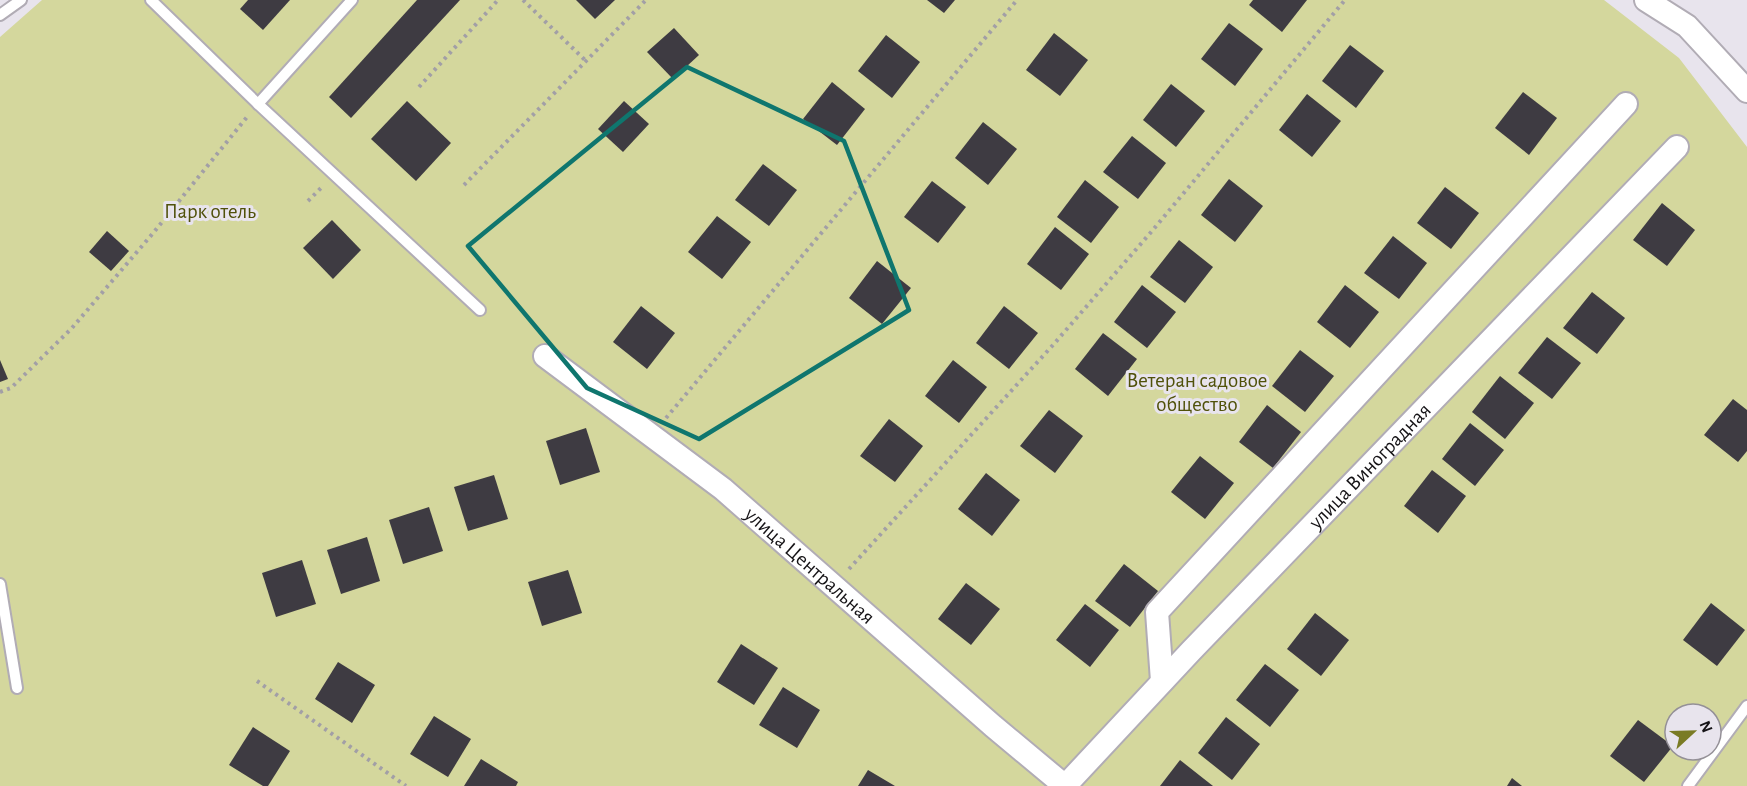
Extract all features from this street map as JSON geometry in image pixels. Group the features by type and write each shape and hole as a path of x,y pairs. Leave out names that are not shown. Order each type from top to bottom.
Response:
{"street":[{"path":"1646,0 1687,26 1747,91"},
{"path":"1162,681 1157,612 1626,104"},
{"name":"улица Виноградная","path":"1065,786 1162,681 1677,147"},
{"name":"улица Центральная","path":"545,356 723,489 1065,786"}],"lane":[{"path":"0,15 21,0"},
{"path":"150,0 258,104 480,310"},
{"path":"258,104 352,0"},
{"path":"0,584 17,688"},
{"path":"1688,786 1747,706"}],"path":[{"path":"419,87 498,0"},
{"path":"523,0 586,61"},
{"path":"465,185 646,0"},
{"path":"651,435 1017,0"},
{"path":"834,586 1053,345 1152,231 1345,0"},
{"path":"0,392 11,388 72,328 258,104"},
{"path":"257,681 406,786"}],"highlighted area":[{"path":"687,67 844,141 909,310 699,439 587,388 468,246"}],"green space":[{"name":"Ветеран садовое общество","path":"42,0 1604,0 1679,58 1747,147 1747,786 0,786 0,37"}],"building":[{"path":"248,0 290,0 263,30 240,9"},
{"path":"417,0 460,0 351,118 329,97"},
{"path":"576,0 615,0 595,19"},
{"path":"927,0 955,0 944,13"},
{"path":"1253,0 1307,0 1282,32 1249,5"},
{"path":"1229,23 1263,49 1235,86 1201,59"},
{"path":"674,28 699,55 673,79 647,52"},
{"path":"1054,33 1088,60 1060,96 1026,70"},
{"path":"886,35 920,62 892,98 858,71"},
{"path":"1350,45 1384,71 1356,108 1322,81"},
{"path":"832,82 865,109 837,145 803,119"},
{"path":"1171,84 1205,111 1176,147 1143,120"},
{"path":"1523,92 1557,118 1529,155 1495,128"},
{"path":"1307,94 1341,121 1312,157 1279,130"},
{"path":"407,101 451,143 416,181 371,139"},
{"path":"624,101 649,124 623,152 598,129"},
{"path":"983,122 1017,149 988,185 955,158"},
{"path":"1132,136 1166,163 1138,199 1103,172"},
{"path":"763,164 797,190 769,226 735,200"},
{"path":"1229,179 1263,206 1235,242 1201,215"},
{"path":"1085,180 1119,207 1091,243 1057,217"},
{"path":"932,181 966,207 938,243 904,217"},
{"path":"1445,187 1479,213 1451,249 1417,223"},
{"path":"1662,203 1695,230 1667,266 1633,240"},
{"path":"717,216 751,242 722,279 688,252"},
{"path":"332,220 361,250 333,279 303,248"},
{"path":"1055,227 1089,254 1061,290 1027,264"},
{"path":"107,231 129,251 111,271 89,252"},
{"path":"1393,236 1427,263 1399,299 1364,273"},
{"path":"1179,240 1213,267 1185,303 1150,277"},
{"path":"877,261 911,288 882,324 849,298"},
{"path":"1142,285 1176,312 1147,348 1114,322"},
{"path":"1345,285 1379,312 1350,348 1317,322"},
{"path":"1592,292 1625,318 1597,354 1563,328"},
{"path":"641,306 675,333 647,369 613,342"},
{"path":"1004,306 1038,333 1009,369 976,343"},
{"path":"1103,333 1137,359 1108,396 1075,369"},
{"path":"1547,337 1581,363 1552,399 1518,373"},
{"path":"1300,350 1334,376 1305,412 1272,386"},
{"path":"0,360 8,379 0,382"},
{"path":"953,360 987,387 959,423 925,396"},
{"path":"1500,376 1534,403 1505,439 1472,412"},
{"path":"1733,399 1747,410 1747,451 1738,462 1704,435"},
{"path":"1267,405 1301,432 1273,468 1239,442"},
{"path":"1049,410 1083,436 1055,473 1020,446"},
{"path":"889,419 923,446 895,482 860,456"},
{"path":"1470,423 1504,450 1475,486 1442,459"},
{"path":"586,428 600,472 560,485 546,441"},
{"path":"1200,456 1234,483 1205,519 1171,492"},
{"path":"1432,470 1466,496 1438,533 1404,506"},
{"path":"986,473 1020,500 992,536 958,509"},
{"path":"494,475 508,519 468,531 454,487"},
{"path":"429,507 443,551 403,564 389,520"},
{"path":"367,537 380,581 341,594 327,550"},
{"path":"302,560 316,604 276,617 262,573"},
{"path":"1124,564 1158,591 1130,627 1095,601"},
{"path":"568,570 582,613 542,626 528,582"},
{"path":"966,583 1000,609 971,645 938,619"},
{"path":"1711,603 1745,630 1717,666 1683,640"},
{"path":"1085,604 1119,630 1090,667 1056,640"},
{"path":"1315,613 1349,640 1321,676 1287,649"},
{"path":"741,644 778,668 754,705 717,682"},
{"path":"338,662 375,685 352,723 315,699"},
{"path":"1265,664 1299,690 1270,727 1236,700"},
{"path":"783,687 820,710 797,748 759,725"},
{"path":"434,716 471,739 448,777 410,754"},
{"path":"1226,717 1260,744 1232,780 1198,753"},
{"path":"1638,720 1663,739 1663,758 1644,782 1610,756"},
{"path":"253,727 290,751 268,786 263,786 229,765"},
{"path":"481,759 518,782 516,786 464,786"},
{"path":"1180,760 1213,786 1160,786"},
{"path":"868,770 895,786 858,786"},
{"path":"1512,778 1522,786 1507,786"}],"park label":[{"name":"Парк отель","path":"210,211"}]}
